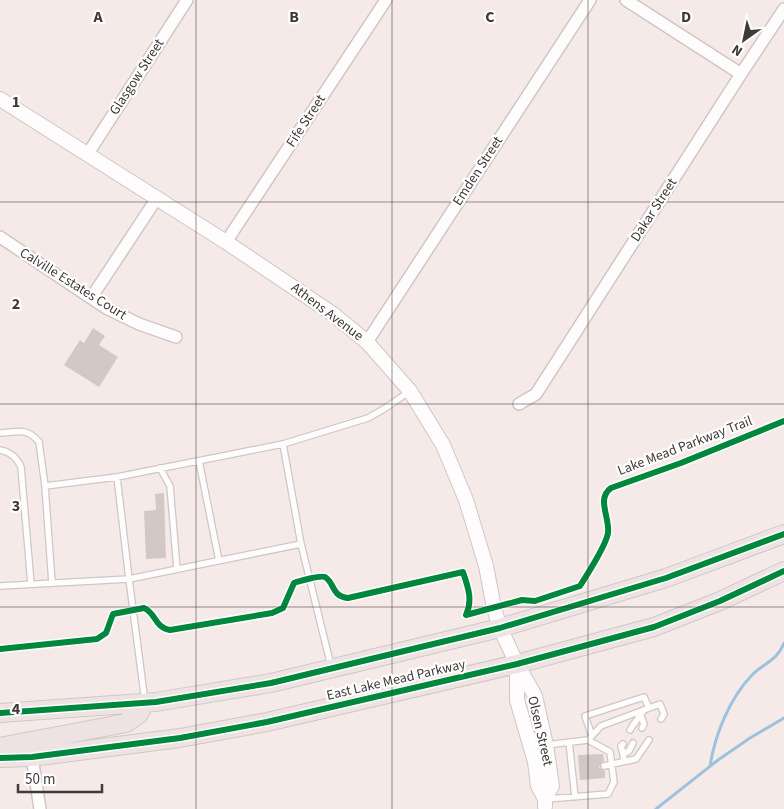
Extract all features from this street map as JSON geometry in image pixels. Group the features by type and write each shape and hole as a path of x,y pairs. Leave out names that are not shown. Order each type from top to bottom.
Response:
{"main road":[{"name":"East Lake Mead Parkway","path":"0,713 145,703 271,683 500,628 666,578 784,534"},
{"name":"East Lake Mead Parkway","path":"0,758 32,757 180,738 267,722 517,664 654,627 720,601 784,571"},
{"path":"0,747 126,723 139,714 145,703"}],"street":[{"name":"Glasgow Street","path":"87,154 187,0"},
{"name":"Fife Street","path":"226,242 386,0"},
{"name":"Emden Street","path":"367,342 590,0"},
{"path":"626,0 741,74"},
{"name":"Dakar Street","path":"519,404 536,394 784,9"},
{"name":"Athens Avenue","path":"0,99 226,242 333,314 367,342 410,391 443,445 471,513 500,628 508,646"},
{"path":"91,298 157,198"},
{"name":"Calville Estates Court","path":"0,237 122,317 176,337"},
{"name":"Olsen Street","path":"508,646 535,696 546,745 552,786 545,804"},
{"name":"Olsen Street","path":"517,664 517,700 535,762 538,786 545,804"},
{"path":"32,757 40,809"}],"lane":[{"path":"45,486 117,477 283,444 368,418 410,391"},
{"path":"0,433 24,431 30,433 39,442 45,486 52,583"},
{"path":"283,444 301,544 331,668"},
{"path":"0,450 12,455 21,467 31,584"},
{"path":"198,461 219,561"},
{"path":"160,468 170,486 177,569"},
{"path":"117,477 145,703"},
{"path":"0,586 129,579 301,544"},
{"path":"545,804 575,797 608,794 614,782 610,752 590,738 585,716 644,697 645,711 642,728"},
{"path":"546,745 590,738 601,726 660,704 664,714 661,719"},
{"path":"630,730 636,719 645,711"},
{"path":"604,766 636,759 649,740"},
{"path":"569,742 575,797"},
{"path":"623,754 629,751 633,743"},
{"path":"623,744 621,746 624,761"},
{"path":"572,770 579,769"}],"building":[{"path":"93,328 105,336 99,345 118,357 99,387 64,365 80,340 84,343"},
{"path":"164,493 166,558 146,559 144,511 156,510 155,494"},
{"path":"603,754 604,761 599,767 605,771 605,778 580,780 578,755"}],"waterway":[{"path":"710,766 719,730 736,695 752,675 778,654 784,643"},
{"path":"656,809 718,760 784,718"}],"cycle path":[{"name":"Lake Mead Parkway Trail","path":"0,649 97,639 106,633 113,614 144,608 151,613 161,626 170,630 272,613 283,608 294,583 319,577 325,577 339,595 348,598 463,572 469,599 466,615 522,600 535,601 580,586 607,538 608,527 604,497 611,488 681,463 784,421"},
{"path":"0,713 156,702 271,683 500,628 666,578 784,534"},
{"path":"0,758 32,757 180,738 267,722 517,664 654,627 720,601 784,571"}]}
